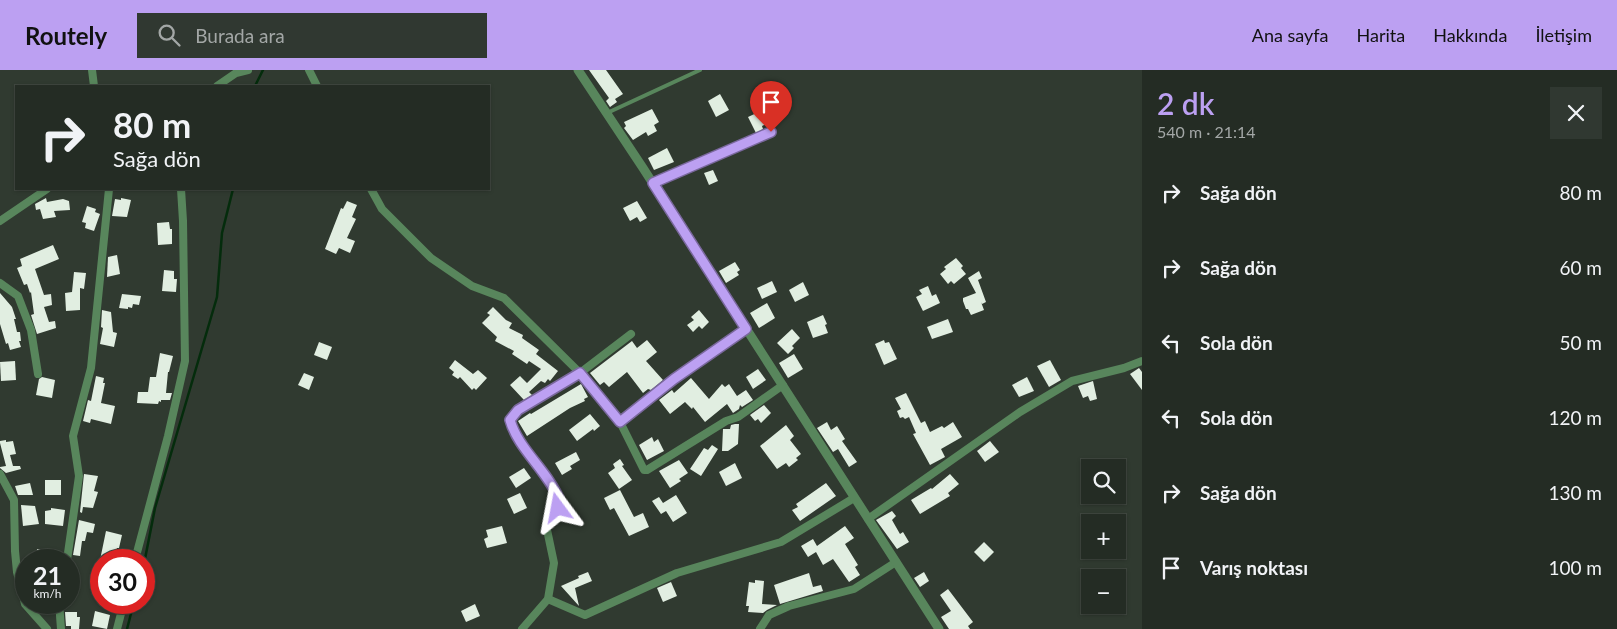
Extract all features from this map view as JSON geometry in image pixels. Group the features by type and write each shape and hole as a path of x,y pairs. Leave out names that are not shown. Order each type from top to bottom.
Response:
{"street":[{"path":"92,70 94,85"},
{"path":"218,85 236,73 248,70"},
{"path":"308,70 316,85"},
{"path":"578,70 653,183 939,629"},
{"path":"0,221 46,190"},
{"path":"68,549 79,476 73,436 91,368 110,190"},
{"path":"138,549 168,436 185,361 181,190"},
{"path":"372,190 382,209 431,258 472,286 504,298 580,373 620,422 644,470 648,470 726,421 738,417 783,385"},
{"path":"0,283 18,296 31,330 38,374"},
{"path":"620,422 674,379 746,329"},
{"path":"522,629 548,599 554,563 546,525 558,508 560,501 547,476 516,434 510,420 518,410 580,373 631,334"},
{"path":"868,519 1020,412 1050,394 1072,382 1124,368 1142,360"},
{"path":"0,474 14,500 15,551 25,604 47,629"},
{"path":"548,599 585,614 677,573 781,542 854,498"},
{"path":"760,629 769,615 789,606 854,589 896,562"},
{"path":"60,614 61,629"},
{"path":"117,629 121,614"}],"lane":[{"path":"607,113 700,70"},
{"path":"653,183 771,132"}],"building":[{"path":"589,70 606,70 623,94 615,99 617,102 610,107 606,101 609,98"},
{"path":"720,94 729,110 716,117 708,101"},
{"path":"777,99 783,109 779,111 780,113 765,121 766,124 762,126 763,129 756,133 748,117 769,107 767,104"},
{"path":"652,109 659,122 654,125 657,131 648,136 646,132 633,140 624,128 626,126 624,122"},
{"path":"667,148 674,162 654,170 648,158"},
{"path":"713,170 718,181 709,185 704,173"},
{"path":"46,198 47,202 63,199 69,201 70,210 54,211 56,217 43,219 40,209 36,210 35,204"},
{"path":"121,198 131,200 127,217 112,216 115,199 121,200"},
{"path":"347,201 357,205 352,217 356,219 347,238 355,241 350,253 339,248 336,254 325,249 341,208 343,209"},
{"path":"637,201 647,218 640,222 637,217 630,221 623,208"},
{"path":"87,206 96,209 95,212 100,214 94,231 85,228 86,223 82,222"},
{"path":"169,222 170,229 172,229 172,244 158,245 157,223"},
{"path":"53,245 59,259 35,269 44,295 51,294 52,305 44,307 49,322 55,321 56,328 37,334 31,315 34,314 31,292 27,284 24,285 17,268 22,266 20,259"},
{"path":"117,255 120,274 107,277 108,257"},
{"path":"956,258 963,266 961,268 966,274 954,284 951,281 948,284 940,274 946,269 944,267"},
{"path":"735,262 740,270 737,272 739,275 726,283 719,271"},
{"path":"164,270 174,271 174,279 177,279 176,292 162,291"},
{"path":"979,271 982,278 978,280 986,302 982,304 981,302 984,310 971,315 968,309 966,309 963,298 976,293 968,278"},
{"path":"74,272 86,273 84,289 80,288 80,310 66,311 65,293 72,292"},
{"path":"772,281 777,292 762,299 757,288"},
{"path":"803,282 809,295 795,302 789,290"},
{"path":"928,286 932,296 936,294 940,303 923,311 916,297 922,294 919,290"},
{"path":"0,293 12,307 16,319 14,319 17,332 20,332 21,341 19,341 21,347 10,350 8,343 6,344 0,324"},
{"path":"122,294 141,296 139,305 133,304 132,308 128,307 128,309 119,308"},
{"path":"767,303 775,318 759,328 750,313"},
{"path":"493,307 506,320 512,323 509,328 523,335 522,338 539,350 536,354 558,371 550,381 548,379 545,383 541,381 529,392 532,395 524,400 510,385 520,376 527,383 541,369 529,361 527,364 512,354 514,351 495,341 497,337 482,323 490,315 487,313"},
{"path":"102,310 111,312 113,332 117,333 114,347 100,344 103,328 101,327"},
{"path":"699,310 709,322 702,329 699,326 693,332 687,325 694,320 691,317"},
{"path":"823,315 828,333 813,338 807,322"},
{"path":"948,319 953,332 932,339 927,327"},
{"path":"792,329 800,338 792,346 794,348 788,354 777,343"},
{"path":"647,340 657,352 646,361 663,380 651,390 648,389 643,393 627,372 609,387 604,382 600,385 590,373 632,341 637,348"},
{"path":"884,340 885,343 889,342 897,359 884,365 875,344"},
{"path":"319,342 332,347 327,360 314,355"},
{"path":"160,353 173,356 168,372 166,393 172,393 170,400 161,400 158,404 137,403 138,392 148,392 150,377 156,377"},
{"path":"794,354 803,369 788,378 779,363"},
{"path":"455,360 473,374 478,370 487,378 476,390 474,388 472,390 460,377 458,379 452,375 454,372 449,368"},
{"path":"1050,360 1061,380 1049,387 1037,366"},
{"path":"15,361 16,380 1,381 0,362"},
{"path":"1139,368 1142,372 1142,390 1130,374"},
{"path":"758,369 766,380 753,389 746,377"},
{"path":"304,373 314,377 309,390 298,385"},
{"path":"96,376 104,378 103,383 105,383 101,403 115,406 111,424 91,419 90,423 83,421 88,400 91,401"},
{"path":"42,377 55,380 52,398 36,395 39,379"},
{"path":"1027,377 1034,391 1019,397 1012,385"},
{"path":"691,378 709,399 722,384 725,387 729,384 737,396 746,390 753,400 742,407 740,405 739,409 733,413 727,404 705,422 693,407 692,409 685,402 670,414 659,400 672,390 674,393"},
{"path":"1093,381 1097,399 1090,401 1088,396 1083,398 1078,386"},
{"path":"581,384 588,397 584,399 585,401 570,408 527,436 518,421"},
{"path":"906,393 921,423 925,421 930,432 942,426 944,428 953,422 962,437 941,449 945,457 930,465 913,434 916,433 909,417 905,419 903,417 900,418 897,411 901,409 895,398"},
{"path":"764,405 771,413 761,423 758,419 755,421 750,415"},
{"path":"590,414 600,426 577,441 569,430"},
{"path":"827,422 831,430 837,426 845,439 842,441 857,462 849,467 838,449 833,452 817,428"},
{"path":"739,424 738,444 728,451 722,451 723,429 730,429 731,425"},
{"path":"786,425 794,436 790,440 801,454 796,458 798,460 789,467 786,463 777,469 760,446"},
{"path":"652,437 654,442 658,439 664,451 647,460 639,445"},
{"path":"6,440 6,442 13,441 16,454 10,455 13,466 20,466 21,469 6,473 0,468 6,466 0,441"},
{"path":"990,441 999,452 985,462 977,451"},
{"path":"712,445 718,449 701,476 690,469 704,448 708,450"},
{"path":"576,452 580,460 570,466 572,469 562,475 555,463"},
{"path":"620,459 624,465 622,466 632,480 619,489 608,473 615,468 613,464"},
{"path":"679,460 688,473 679,479 681,481 670,488 659,471"},
{"path":"735,463 742,478 726,486 719,472"},
{"path":"524,468 531,478 516,488 509,477"},
{"path":"84,474 98,476 94,491 98,492 93,508 83,507 82,513 80,512"},
{"path":"950,474 959,484 948,493 950,496 920,514 911,500 932,489"},
{"path":"45,480 61,480 61,495 45,495"},
{"path":"30,483 33,495 18,495 15,486"},
{"path":"826,483 836,496 800,521 792,510 798,507 796,504"},
{"path":"620,490 634,517 643,513 649,527 629,536 614,508 610,510 604,498"},
{"path":"520,493 527,508 514,514 507,499"},
{"path":"676,495 687,513 673,522 666,511 661,514 652,501 659,497 663,503"},
{"path":"21,505 35,506 39,524 23,526"},
{"path":"51,508 65,510 63,526 45,524 45,511 51,510"},
{"path":"892,511 896,516 892,520 900,534 903,532 909,542 897,549 876,520"},
{"path":"79,520 95,524 93,533 87,532 85,541 82,541 80,556 80,549 74,549"},
{"path":"502,526 507,543 487,548 484,539 488,537 486,530"},
{"path":"845,526 854,538 845,544 858,565 855,567 860,575 849,582 833,559 823,565 816,552 808,557 801,546 813,539 817,546"},
{"path":"106,531 122,535 119,548 102,549"},
{"path":"984,542 994,552 984,562 974,552"},
{"path":"588,572 592,581 575,588 579,606 561,586"},
{"path":"924,572 929,581 920,587 914,578"},
{"path":"809,573 813,587 821,585 823,591 780,604 774,585"},
{"path":"755,580 764,581 762,604 777,605 763,613 748,612 749,606 746,606 749,582 755,583"},
{"path":"671,582 677,596 663,602 657,588"},
{"path":"948,589 973,622 968,626 970,629 949,629 941,617 951,611 940,595"},
{"path":"475,604 480,616 466,622 461,611"},
{"path":"65,614 77,614 77,617 80,617 79,629 71,629 71,626 66,626"},
{"path":"94,614 110,615 107,629 92,626"}],"waterway":[{"path":"256,85 263,70"},
{"path":"147,549 155,508 217,297 222,233 233,190"},
{"path":"127,629 131,614"}],"route":[{"path":"558,508 560,504 558,494 516,434 510,420 512,416 518,410 580,373 620,422 674,379 746,329 653,183 771,132"}]}
